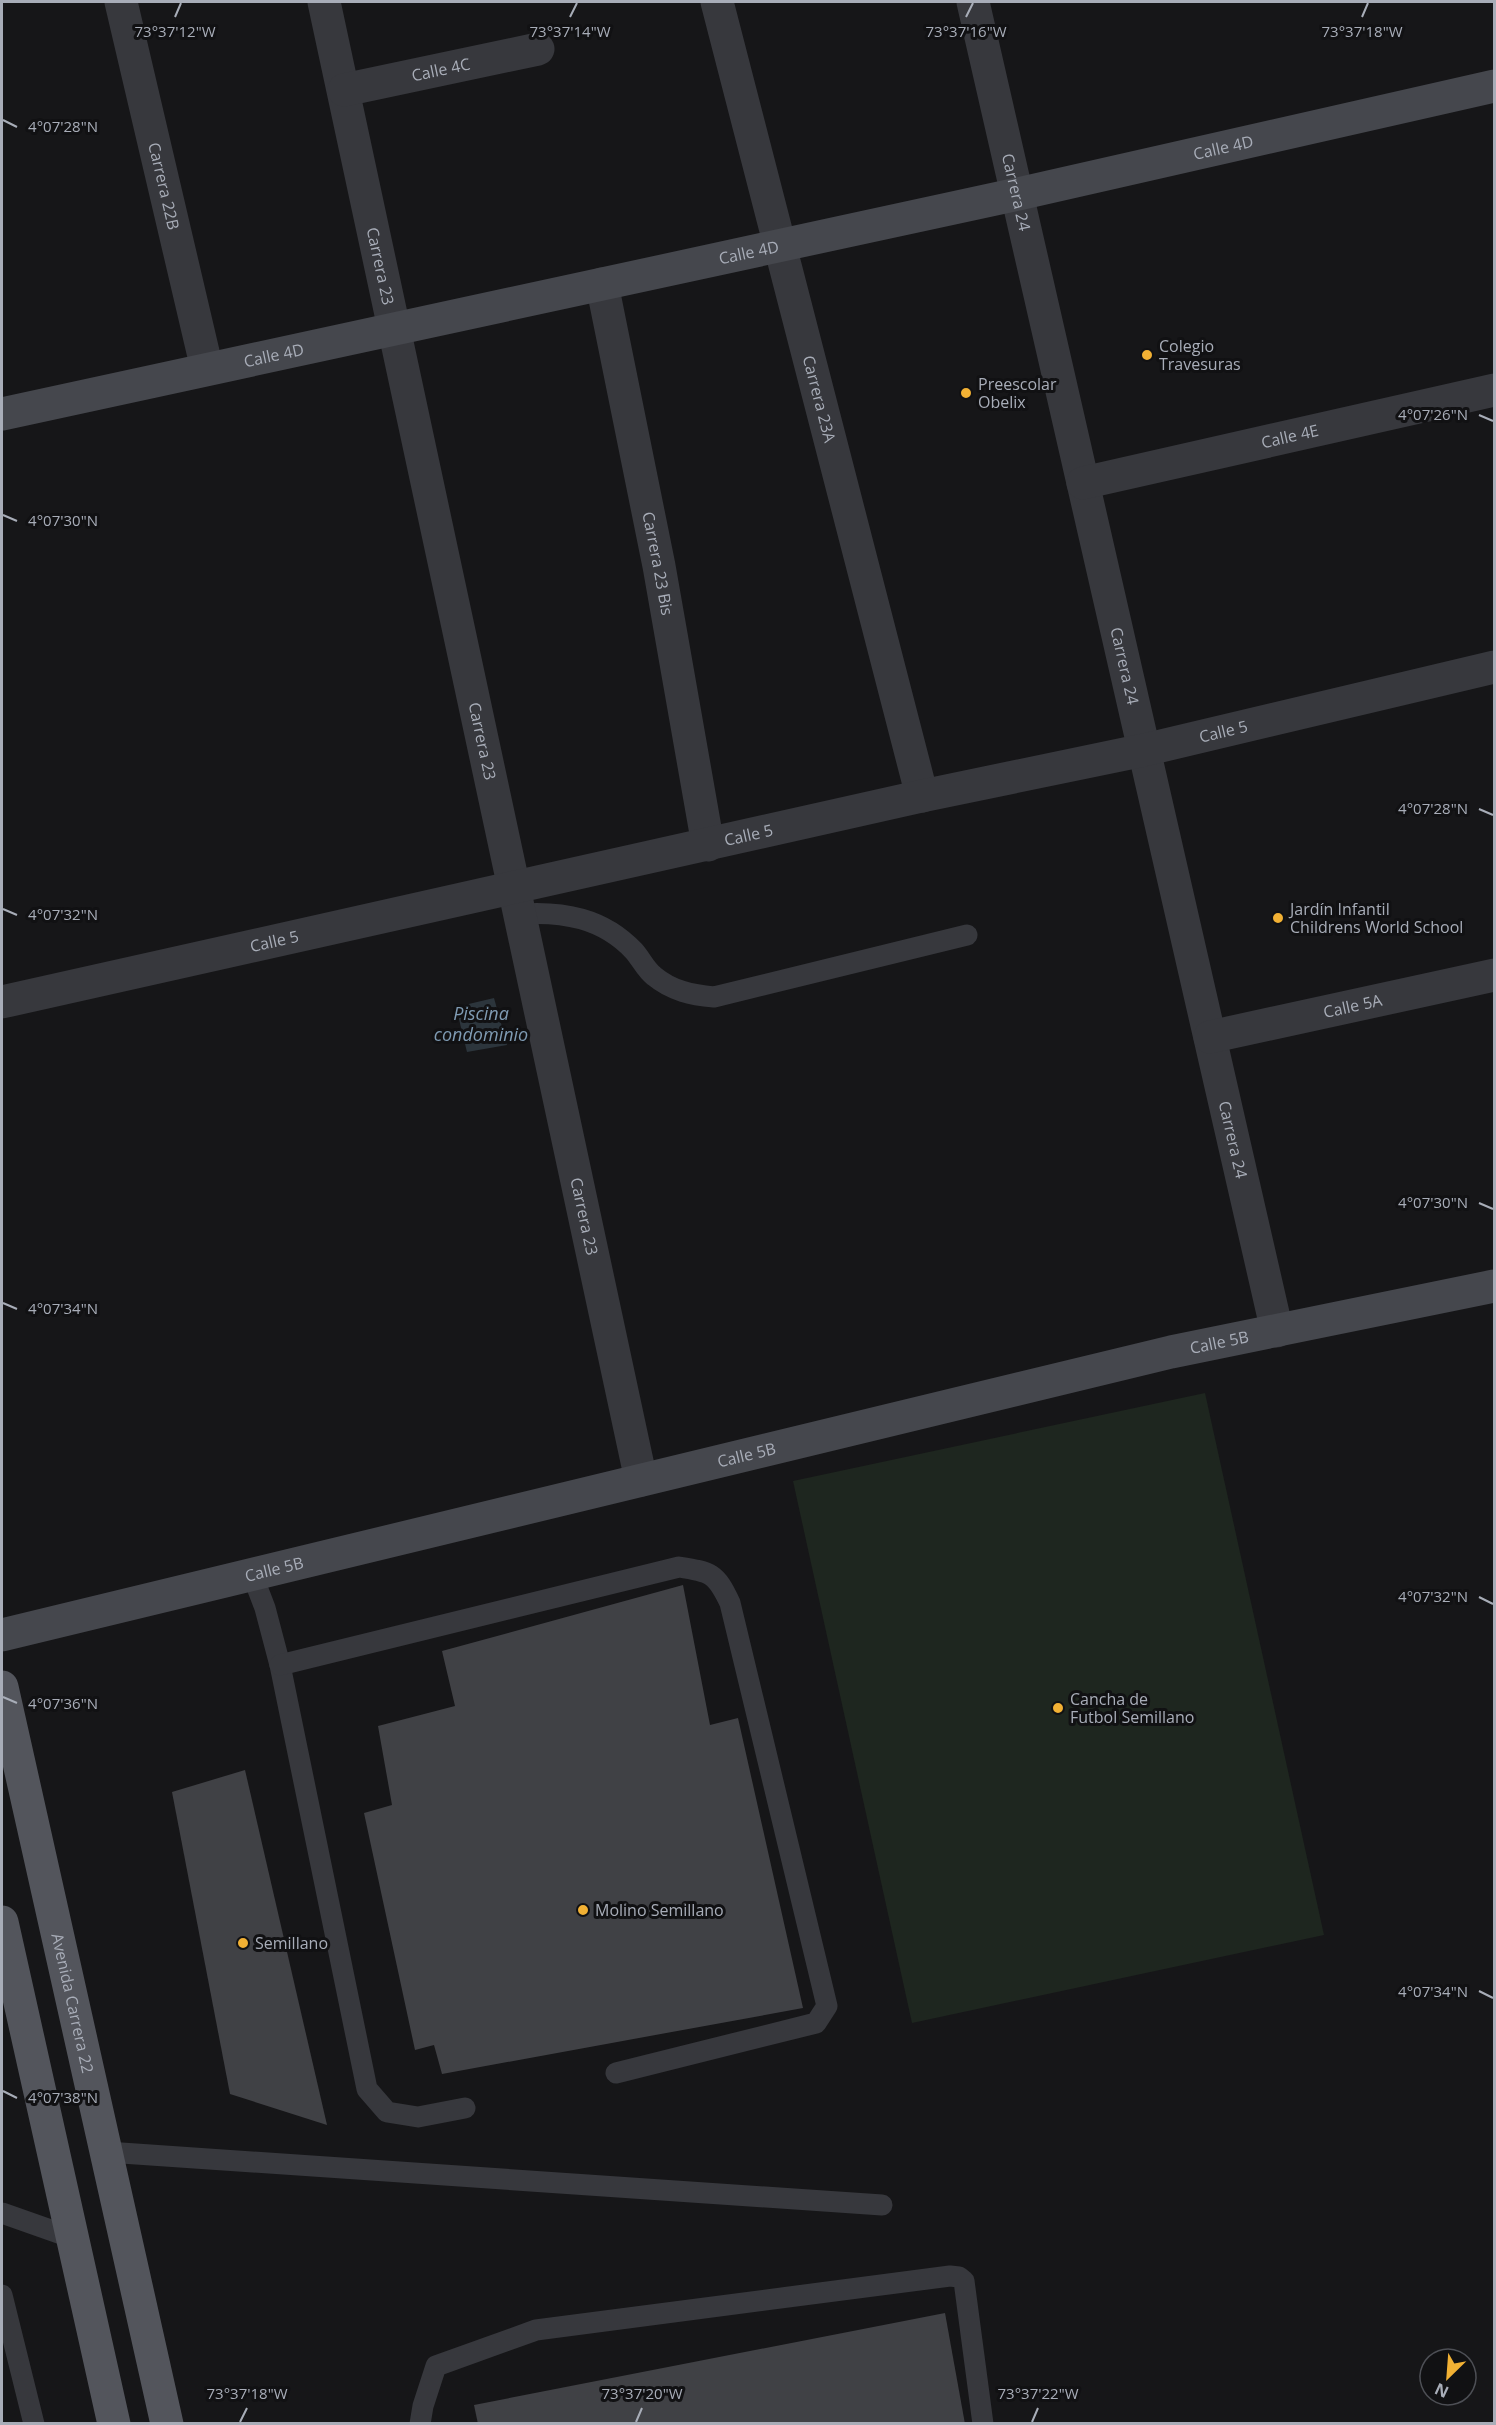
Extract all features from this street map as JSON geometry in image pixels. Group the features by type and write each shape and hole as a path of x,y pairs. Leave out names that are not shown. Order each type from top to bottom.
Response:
{"main road":[{"name":"Avenida Carrera 22","path":"2,1687 167,2424"},
{"path":"2,1922 114,2424"}],"street":[{"name":"Carrera 22B","path":"121,2 207,369"},
{"name":"Carrera 23","path":"324,2 641,1480"},
{"name":"Carrera 23A","path":"717,2 922,796"},
{"name":"Carrera 24","path":"973,2 1277,1330"},
{"name":"Calle 4C","path":"344,90 538,49"},
{"name":"Calle 4D","path":"2,414 1017,194 1494,86"},
{"name":"Carrera 23 Bis","path":"602,284 658,566 708,844"},
{"name":"Calle 4E","path":"1083,483 1494,390"},
{"name":"Calle 5","path":"2,1002 517,901 708,844 922,796 1144,750 1494,667"},
{"name":"Calle 5A","path":"1210,1038 1494,975"},
{"name":"Calle 5B","path":"2,1635 1171,1352 1494,1286"}],"lane":[{"path":"517,901 551,912 585,918 614,934 634,951 653,976 686,994 714,997 967,936"},
{"path":"280,1665 679,1567 705,1571 721,1582 730,1604 827,2006 816,2023 616,2073"},
{"path":"252,1574 265,1608 280,1665 367,2089 387,2112 418,2117 465,2108"},
{"path":"107,2152 882,2205"},
{"path":"2,2213 73,2238"},
{"path":"420,2424 423,2406 436,2366 536,2330 950,2276 959,2277 964,2282 983,2424"},
{"path":"2,2295 34,2424"}],"shaded area":[{"name":"Cancha de Futbol Semillano","path":"1205,1393 1324,1935 912,2023 793,1481"}],"water":[{"name":"Piscina condominio","path":"494,998 507,1045 467,1052 456,1007"}],"building":[{"name":"Molino Semillano","path":"683,1585 710,1725 738,1718 803,2008 442,2074 434,2045 415,2050 364,1813 392,1805 378,1726 455,1706 442,1651"},
{"name":"Semillano","path":"245,1770 327,2125 230,2094 172,1792"},
{"path":"945,2313 965,2424 478,2424 474,2405"}],"place":[{"name":"Colegio Travesuras","path":"1147,355"},
{"name":"Preescolar Obelix","path":"966,393"},
{"name":"Jardín Infantil Childrens World School","path":"1278,918"},
{"name":"Cancha de Futbol Semillano","path":"1058,1708"},
{"name":"Molino Semillano","path":"583,1910"},
{"name":"Semillano","path":"243,1943"}]}
